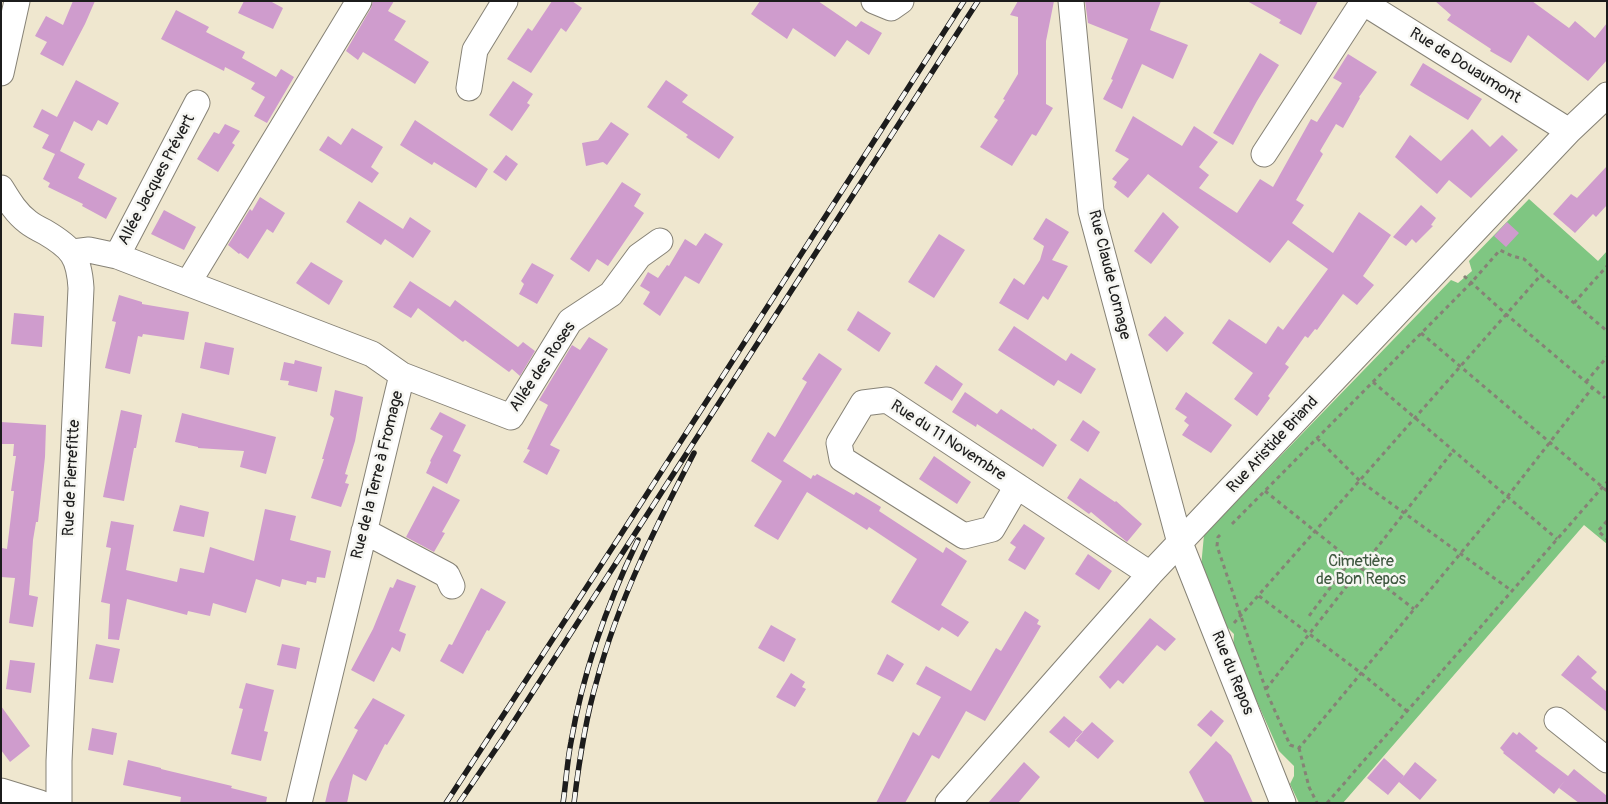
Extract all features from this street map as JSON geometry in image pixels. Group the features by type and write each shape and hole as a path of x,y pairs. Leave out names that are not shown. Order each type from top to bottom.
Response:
{"street":[{"path":"1,73 17,1"},
{"path":"188,284 360,1"},
{"path":"469,88 474,50 505,1"},
{"path":"874,1 891,8 901,1"},
{"name":"Rue Claude Lornage","path":"1071,1 1091,211 1180,543"},
{"path":"1264,154 1362,2"},
{"name":"Rue de Douaumont","path":"1362,2 1569,131"},
{"name":"Rue Aristide Briand","path":"948,803 1150,574 1569,131 1607,95"},
{"name":"Allée Jacques Prévert","path":"117,256 197,103"},
{"path":"1,188 12,207 28,223 60,241 73,252"},
{"name":"Allée des Roses","path":"402,375 511,416 570,321 611,294 639,256 660,241"},
{"name":"Rue de la Terre à Fromage","path":"73,252 89,250 117,256 372,354 402,375 299,803"},
{"name":"Rue de Pierrefitte","path":"59,803 59,761 81,288 80,270 73,252"},
{"name":"Rue du 11 Novembre","path":"1017,486 992,529 964,536 842,459 839,443 863,403 886,400 1017,486 1150,574"},
{"path":"364,531 447,575 452,586"},
{"name":"Rue du Repos","path":"1180,543 1283,803"},
{"path":"1557,720 1607,760"},
{"path":"1,791 40,803"}],"path":[{"path":"1299,748 1290,745 1286,738 1266,690 1217,546 1218,537 1471,283 1500,250 1524,259 1541,276 1607,330"},
{"path":"1448,260 1507,315 1606,398"},
{"path":"1574,303 1607,266"},
{"path":"1219,640 1541,276"},
{"path":"1421,333 1607,491"},
{"path":"1586,382 1607,357"},
{"path":"1372,382 1557,539"},
{"path":"1299,748 1507,497 1593,387"},
{"path":"1316,438 1360,481 1512,590"},
{"path":"1266,690 1453,451"},
{"path":"1327,803 1607,482"},
{"path":"1265,491 1351,560 1309,616"},
{"path":"1607,521 1598,531 1607,538"},
{"path":"1362,568 1414,609"},
{"path":"1259,596 1361,673 1407,711"},
{"path":"1299,748 1309,787 1317,803"}],"green space":[{"name":"Cimetière de Bon Repos","path":"1529,199 1598,261 1607,251 1607,544 1584,525 1343,803 1299,803 1290,784 1294,776 1294,766 1279,751 1233,648 1234,634 1222,622 1201,567 1204,535 1451,280 1458,283 1472,271 1469,261"}],"building":[{"path":"73,1 95,1 63,66 40,54 47,42 35,36 46,16 63,25"},
{"path":"244,1 270,1 283,8 273,29 238,13"},
{"path":"373,1 394,1 388,11 406,21 394,40 429,62 415,84 363,52 358,60 346,51 371,8"},
{"path":"552,1 572,1 582,8 566,32 561,28 531,73 507,59 528,28 532,31"},
{"path":"760,1 818,1 856,27 861,21 882,33 869,55 847,40 835,57 793,28 787,39 751,14"},
{"path":"1018,1 1054,1 1046,41 1046,104 1053,108 1036,136 1032,134 1012,166 980,147 998,120 994,117 1018,74 1018,17 1010,15"},
{"path":"1085,1 1161,1 1150,30 1188,45 1173,79 1142,64 1122,109 1103,99 1113,80 1111,79 1128,39 1088,23"},
{"path":"1247,1 1318,1 1301,35 1279,23 1281,20"},
{"path":"1435,1 1532,1 1569,28 1575,21 1595,38 1607,23 1607,60 1588,81 1528,35 1511,63 1490,51 1491,49 1447,20 1451,15"},
{"path":"176,10 209,27 206,32 245,52 242,58 276,77 281,69 294,77 267,123 254,116 265,97 251,89 255,83 225,67 224,71 161,39"},
{"path":"1260,53 1279,65 1233,145 1213,133"},
{"path":"1348,54 1377,72 1359,97 1343,128 1336,124 1320,151 1323,154 1296,200 1304,205 1292,223 1333,253 1359,212 1391,235 1363,276 1374,285 1357,305 1343,294 1317,330 1315,329 1308,338 1305,336 1285,364 1289,367 1268,396 1270,398 1257,416 1234,399 1253,373 1212,343 1229,319 1266,344 1278,326 1283,330 1328,269 1288,240 1270,263 1148,174 1128,198 1114,187 1117,182 1112,179 1129,159 1115,151 1133,116 1182,146 1194,126 1218,142 1199,167 1209,175 1199,188 1237,213 1260,179 1273,187 1311,119 1317,122 1342,83 1333,78"},
{"path":"1423,63 1482,99 1468,120 1410,85"},
{"path":"76,80 119,103 107,125 98,120 92,131 74,121 60,151 85,164 78,178 117,198 106,219 82,206 83,204 48,187 50,183 43,179 55,154 42,148 49,135 33,127 42,109 57,117"},
{"path":"666,80 688,95 682,102 734,137 719,159 647,107"},
{"path":"513,81 533,94 527,103 530,105 512,131 489,115"},
{"path":"415,120 488,169 476,188 434,162 432,165 400,145"},
{"path":"611,122 629,134 607,165 603,162 586,166 582,143 598,140"},
{"path":"225,124 240,131 232,143 235,145 218,172 197,159 214,132 219,134"},
{"path":"352,128 383,147 371,167 379,173 372,183 319,150 328,136 341,145"},
{"path":"1472,129 1490,147 1502,135 1518,150 1471,198 1449,180 1437,194 1395,157 1410,135 1441,161"},
{"path":"506,155 518,164 506,181 493,172"},
{"path":"1607,166 1607,205 1596,217 1593,214 1575,233 1553,214 1571,194 1577,198"},
{"path":"622,182 641,194 634,206 644,213 608,266 597,259 589,272 570,259"},
{"path":"260,197 285,213 273,233 267,229 248,259 228,245 250,209 252,211"},
{"path":"359,201 403,229 410,217 431,231 413,258 385,239 381,245 346,222"},
{"path":"1421,205 1436,218 1431,225 1433,226 1416,243 1412,239 1406,246 1393,237"},
{"path":"164,210 196,227 184,250 151,234"},
{"path":"1163,212 1179,227 1151,264 1134,251"},
{"path":"1046,218 1069,232 1052,260 1068,266 1048,300 1043,296 1028,320 999,303 1014,278 1024,285 1040,260 1044,246 1033,239"},
{"path":"1507,222 1519,233 1506,247 1494,236"},
{"path":"705,233 723,244 699,284 685,276 660,316 643,304 650,292 640,286 648,272 658,278 667,265 669,266 685,239 696,246"},
{"path":"939,234 965,250 934,298 908,282"},
{"path":"311,262 343,281 329,305 296,283"},
{"path":"532,263 554,275 537,304 519,294 524,284 521,281"},
{"path":"410,281 450,307 455,300 518,347 523,342 535,351 520,376 512,369 509,372 465,340 463,342 418,308 411,318 393,307"},
{"path":"119,295 142,302 142,304 189,312 184,340 143,334 142,337 138,336 130,374 105,368 116,322 112,321"},
{"path":"858,311 891,333 879,352 847,330"},
{"path":"14,313 44,316 42,347 11,344"},
{"path":"1165,316 1184,333 1167,352 1148,335"},
{"path":"1014,326 1066,361 1071,353 1096,369 1081,394 1058,380 1054,386 998,350"},
{"path":"589,337 608,349 550,445 560,450 547,475 523,462 530,450 527,449 548,405 539,400 572,345 580,350"},
{"path":"205,342 234,348 229,375 200,368"},
{"path":"819,353 842,369 783,461 811,479 813,475 817,474 854,495 856,492 881,507 879,511 943,553 946,547 967,561 941,605 969,622 958,637 942,627 939,631 891,602 917,559 869,527 867,530 807,492 778,540 754,526 782,481 751,461 768,432 775,437 807,382 802,379"},
{"path":"295,360 322,367 317,392 288,385 289,381 280,380 284,362 294,364"},
{"path":"936,365 963,384 952,401 924,383"},
{"path":"335,390 363,397 355,441 345,474 348,475 345,483 349,484 341,507 311,498 324,459 322,459 334,418 330,415"},
{"path":"965,392 997,414 1001,409 1057,445 1043,467 977,424 976,427 952,412"},
{"path":"1186,392 1232,425 1211,453 1182,435 1189,425 1184,421 1187,417 1175,409"},
{"path":"121,410 142,415 124,501 103,497"},
{"path":"440,412 466,425 453,451 461,455 447,484 426,473 443,436 430,429"},
{"path":"182,413 276,437 266,474 240,467 244,451 198,448 175,442"},
{"path":"1083,420 1100,432 1088,452 1070,440"},
{"path":"1,422 46,425 45,457 38,522 36,522 33,540 29,595 38,597 33,627 9,623 15,578 1,577 2,548 7,549 14,491 11,491 16,456 13,456 14,444 1,444"},
{"path":"934,456 971,482 957,504 919,479"},
{"path":"1080,478 1116,501 1142,524 1127,542 1091,512 1089,514 1067,498"},
{"path":"433,486 460,500 442,532 445,533 434,552 406,537"},
{"path":"180,505 209,512 204,537 173,531"},
{"path":"265,509 296,516 290,540 331,551 325,578 317,577 316,583 307,581 306,585 282,579 280,587 256,579 246,613 213,603 210,616 188,611 187,615 127,599 119,640 108,639 110,604 101,602 111,548 106,547 111,521 134,525 126,570 177,582 180,568 204,573 210,547 254,561"},
{"path":"1024,524 1045,538 1025,570 1008,560 1016,547 1010,543"},
{"path":"1088,554 1112,571 1099,590 1075,574"},
{"path":"397,579 416,586 399,631 406,634 400,652 392,647 374,682 351,670 373,629 390,587 393,588"},
{"path":"481,588 506,602 489,631 487,630 463,674 440,661 449,644 452,645"},
{"path":"1025,611 1039,620 1037,624 1041,626 985,721 966,711 939,759 932,755 905,803 876,803 913,732 919,736 941,697 916,684 926,666 971,691 996,648 1001,651"},
{"path":"1150,618 1176,639 1165,651 1157,645 1123,684 1118,680 1110,689 1099,677"},
{"path":"771,625 796,639 784,662 758,648"},
{"path":"96,644 120,649 113,683 89,679"},
{"path":"282,644 300,648 296,669 277,665"},
{"path":"887,654 904,664 893,682 877,674"},
{"path":"1578,655 1597,672 1591,678 1607,692 1607,712 1561,675"},
{"path":"10,660 35,663 31,693 6,689"},
{"path":"791,673 805,682 802,687 806,689 795,707 776,697"},
{"path":"246,683 274,690 264,731 268,732 261,761 231,754 243,709 239,708"},
{"path":"373,698 405,715 387,745 385,744 366,781 353,774 347,803 325,803 330,782 358,730 354,728"},
{"path":"1,706 30,746 10,762 1,750"},
{"path":"1211,710 1224,721 1211,737 1197,725"},
{"path":"1064,716 1083,732 1069,748 1049,732"},
{"path":"1092,722 1114,741 1098,759 1075,740"},
{"path":"92,728 117,733 113,755 88,750"},
{"path":"1513,732 1517,735 1519,732 1538,748 1535,751 1568,776 1574,769 1607,796 1607,803 1579,803 1559,788 1566,779 1554,794 1503,753 1500,748"},
{"path":"1216,741 1231,755 1253,803 1205,803 1189,772"},
{"path":"1384,758 1404,776 1388,795 1367,778"},
{"path":"128,760 232,786 231,788 267,797 266,803 180,803 181,797 123,785"},
{"path":"1024,762 1040,777 1018,803 988,803"},
{"path":"1415,762 1437,780 1420,800 1399,782"}],"railway":[{"path":"446,803 964,1"},
{"path":"459,803 502,740 978,1"},
{"path":"574,803 580,757 593,695 616,621 639,564 694,453"},
{"path":"563,803 568,757 589,664 606,614 638,540"}]}
